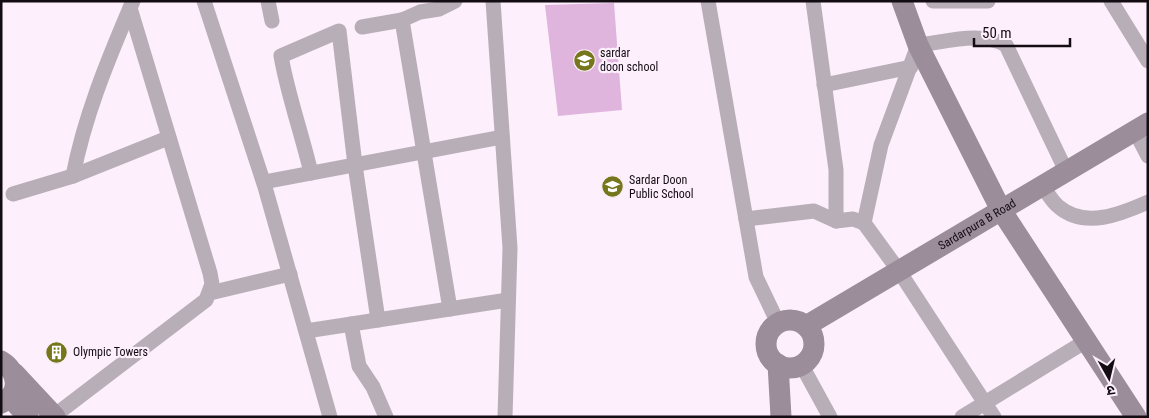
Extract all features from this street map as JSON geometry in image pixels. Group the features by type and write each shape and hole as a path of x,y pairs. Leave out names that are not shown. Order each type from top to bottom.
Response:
{"street":[{"path":"204,1 264,182 330,417"},
{"path":"268,1 272,21"},
{"path":"362,26 402,20 420,12 439,9 455,1"},
{"path":"493,1 510,248 505,417"},
{"path":"708,1 756,277 778,323"},
{"path":"813,1 836,170 836,221"},
{"path":"912,1 902,2 918,45 1000,210 1136,417"},
{"path":"932,1 988,1"},
{"path":"1111,1 1148,61"},
{"path":"8,367 54,416 206,300 210,293 212,284 210,273 168,138 132,5"},
{"path":"73,176 83,132 112,50 132,5"},
{"path":"402,20 450,309"},
{"path":"311,173 280,56 339,30 378,320"},
{"path":"918,45 976,38 990,38 1006,45 1066,171"},
{"path":"864,223 881,146 918,45"},
{"path":"824,85 911,67"},
{"path":"1142,127 1148,156"},
{"name":"Sardarpura B Road","path":"806,326 1142,127"},
{"path":"264,182 502,137"},
{"path":"13,194 73,176 168,138"},
{"path":"1042,185 1058,206 1067,213 1081,217 1111,216 1148,202"},
{"path":"746,219 814,211 836,221 853,219 864,223 899,270 994,417"},
{"path":"210,293 290,274"},
{"path":"306,331 508,300"},
{"path":"793,320 806,326 814,339 814,346 808,360 794,367 786,367 772,359 766,344 767,336 778,323 793,320"},
{"path":"351,324 359,366 373,387 386,417"},
{"path":"962,417 1086,341"},
{"path":"778,364 781,417"},
{"path":"801,364 830,417"},
{"path":"8,367 16,381 14,390 6,400 28,417"}],"shaded area":[{"path":"614,3 622,110 558,116 545,5"}],"place":[{"name":"sardar doon school","path":"584,60"},
{"name":"Sardar Doon Public School","path":"613,187"},
{"name":"Olympic Towers","path":"57,352"}]}
